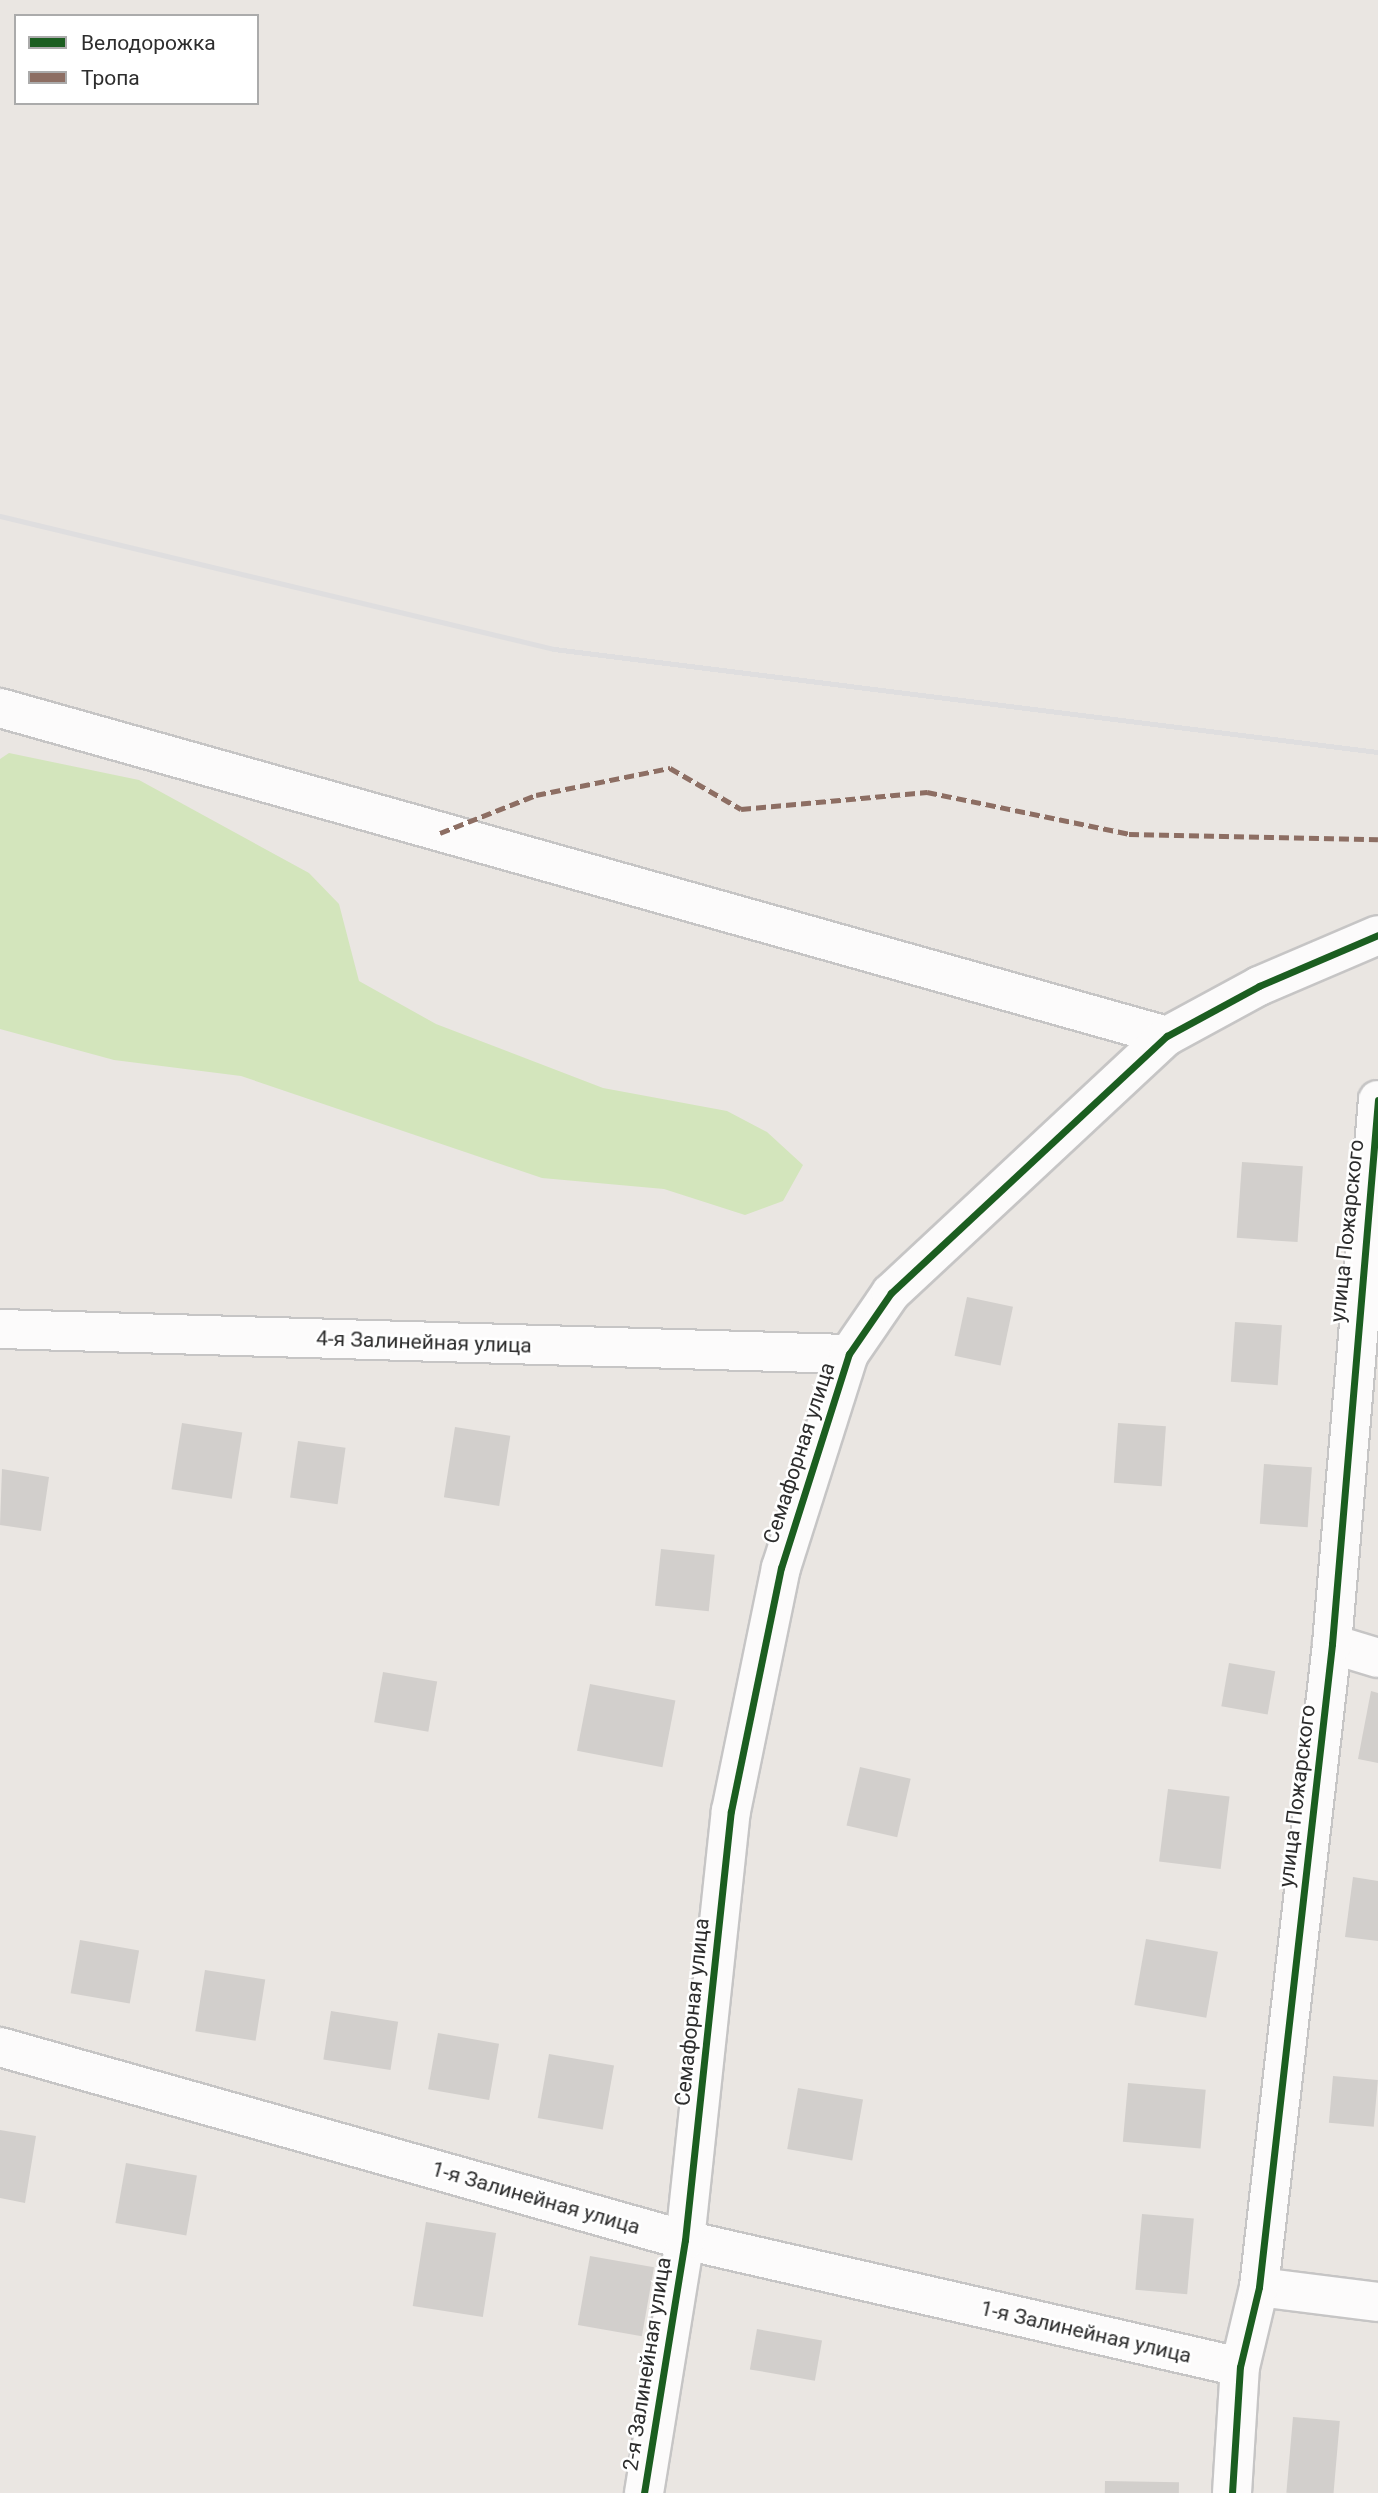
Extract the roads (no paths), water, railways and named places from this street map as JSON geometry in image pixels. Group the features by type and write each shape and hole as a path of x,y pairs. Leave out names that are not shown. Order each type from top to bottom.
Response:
{"street":[{"path":"0,708 1167,1036"},
{"name":"Семафорная улица","path":"685,2240 732,1811 781,1568 849,1354 891,1293 1167,1036 1259,986 1378,935"},
{"name":"улица Пожарского","path":"1232,2493 1240,2367 1259,2287 1332,1644 1378,1100"},
{"name":"4-я Залинейная улица","path":"0,1329 849,1354"},
{"path":"1332,1644 1378,1658"},
{"name":"1-я Залинейная улица","path":"0,2047 685,2240 1240,2367"},
{"name":"2-я Залинейная улица","path":"644,2493 685,2240"},
{"path":"1259,2287 1378,2302"}],"railway":[{"path":"0,516 554,649 1378,752"}]}
